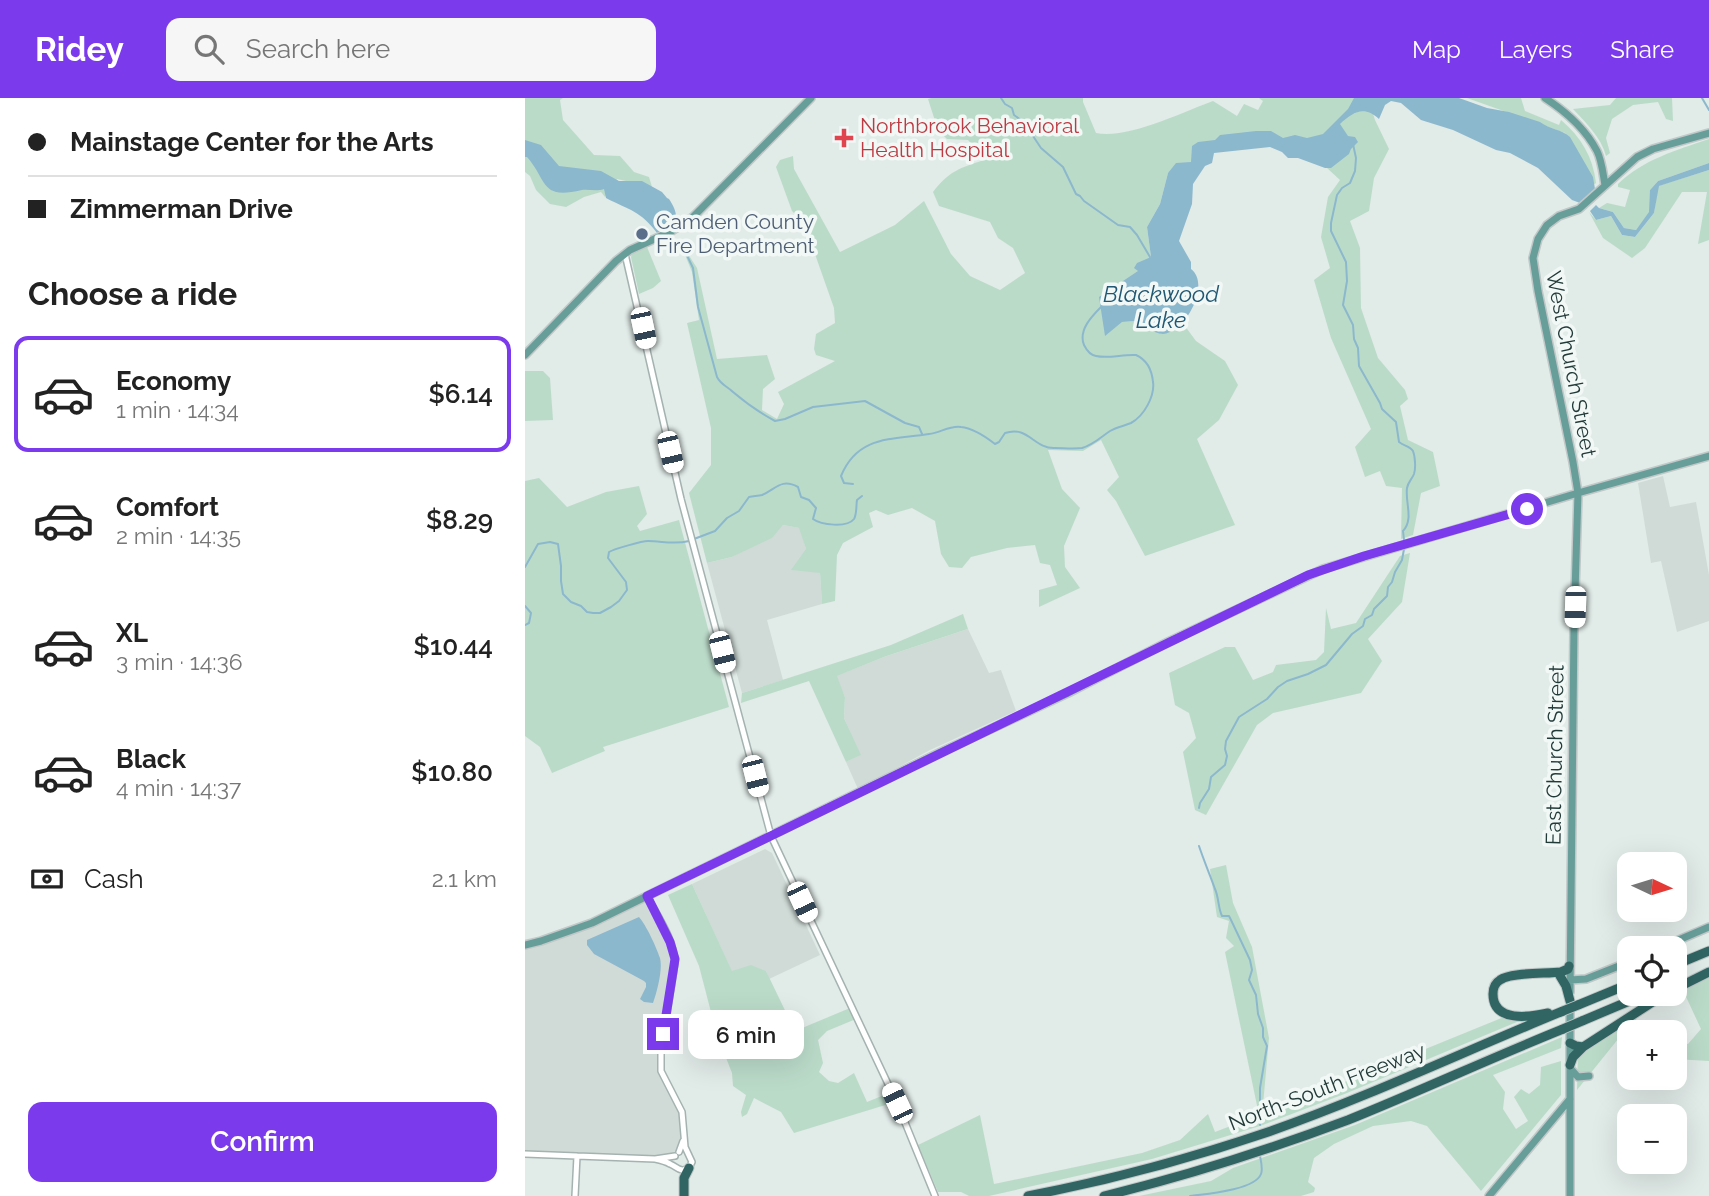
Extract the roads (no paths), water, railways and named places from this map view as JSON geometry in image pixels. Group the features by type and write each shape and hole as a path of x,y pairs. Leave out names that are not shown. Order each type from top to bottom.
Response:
{"highway":[{"path":"1687,960 1709,951"},
{"path":"1560,976 1572,1007 1534,1016 1514,1016 1502,1012 1495,1004 1493,989 1501,979 1514,976 1560,976 1569,966"},
{"path":"1687,978 1709,970"},
{"path":"1687,982 1709,970"},
{"name":"North-South Freeway","path":"1028,1196 1168,1163 1268,1132 1617,989"},
{"name":"North-South Freeway","path":"1104,1196 1224,1163 1350,1119 1618,1006"},
{"path":"1570,1067 1573,1056 1583,1046 1646,1006"},
{"path":"1570,1043 1583,1046"},
{"path":"676,1168 682,1180 683,1196"},
{"path":"683,1196 684,1178 689,1168"}],"main road":[{"path":"525,355 616,261 631,250 679,227 702,209 811,98"},
{"path":"1545,98 1566,113 1593,145 1600,158 1602,188"},
{"name":"West Church Street","path":"1578,493 1538,291 1533,258 1538,239 1547,225 1557,217 1576,211 1629,163 1644,153 1709,133"},
{"path":"525,945 541,942 592,923 1308,575 1709,456"},
{"name":"East Church Street","path":"1560,976 1569,966 1578,493"},
{"path":"1687,937 1709,928"},
{"path":"1560,976 1586,979 1617,967"},
{"path":"1570,1196 1572,1007"},
{"path":"1570,1067 1578,1077 1589,1076"},
{"path":"1489,1196 1570,1099"}],"street":[{"path":"625,254 681,499 771,835 897,1103 936,1196"},
{"path":"647,896 674,954 674,971 660,1064 666,1083 682,1112 684,1143 692,1162 689,1168 684,1170 655,1159"},
{"path":"676,1168 673,1160 684,1131"},
{"path":"525,1154 655,1159 687,1153"},
{"path":"575,1196 577,1156"}],"water":[{"name":"Blackwood Lake","path":"1354,98 1459,98 1540,122 1570,137 1593,177 1595,189 1580,203 1572,200 1538,168 1510,153 1421,120 1401,103 1391,101 1385,105 1379,119 1363,111 1349,116 1340,124 1348,136 1355,137 1358,142 1349,154 1331,168 1298,158 1288,158 1270,147 1214,153 1212,163 1205,166 1193,184 1192,204 1179,241 1191,262 1198,285 1197,296 1187,317 1172,331 1163,334 1140,327 1135,321 1122,322 1105,336 1099,297 1138,271 1134,268 1137,263 1151,257 1147,227 1160,204 1168,173 1176,163 1191,162 1192,146 1198,142 1215,140 1220,135 1256,131 1271,131 1283,138 1295,135 1307,138 1323,134 1348,109"},
{"path":"525,140 541,145 559,166 601,171 619,181 642,181 662,192 675,211 673,224 657,233 640,215 606,198 604,189 568,192 552,190 525,157"},
{"path":"1709,163 1709,170 1659,186 1654,213 1635,237 1622,235 1611,216 1596,220 1590,211 1596,205 1613,212 1624,228 1636,230 1649,212 1650,190 1658,181"},
{"path":"639,917 651,936 661,963 653,1003 640,999 646,987 644,981 594,954 587,945 587,940"}],"waterway":[{"path":"1001,98 1012,108 1014,115 1028,125 1041,148 1063,167 1076,194 1118,225 1130,227 1150,257"},
{"path":"1702,98 1709,110"},
{"path":"1353,144 1355,171 1350,183 1337,195 1331,231 1346,262 1347,281 1343,305 1353,325 1359,366 1382,409 1396,422 1399,442 1414,453 1415,469 1407,488 1409,516 1403,531 1404,540"},
{"path":"668,237 679,242 693,268 698,307 717,377 722,384 775,421 813,407 865,401 905,423 919,427 922,434"},
{"path":"853,484 844,483 841,476 848,463 867,446 889,439 957,427 975,431 995,444 1005,433 1013,431 1025,434 1048,447 1082,448 1110,431 1136,420 1144,411 1152,393 1152,378 1146,363 1136,355 1094,355 1084,345 1084,329 1102,306"},
{"path":"694,539 715,531 727,518 739,511 749,497 762,495 779,485 798,487 801,497 809,500 816,508 813,519 828,524 851,522 855,517 857,500 862,496"},
{"path":"525,567 538,544 558,544 563,594 587,612 600,613 619,601 627,590 626,582 608,558 609,552 645,541 689,541"},
{"path":"1199,808 1209,789 1211,777 1225,765 1226,741 1239,717 1267,699 1287,681 1326,665 1387,596 1388,587 1402,560 1404,549"},
{"path":"525,606 531,613 529,623 525,625"},
{"path":"1199,846 1222,916 1229,916 1250,960 1252,970 1249,980 1256,995 1267,1046 1260,1088 1260,1125"},
{"path":"1190,1196 1250,1184 1261,1174 1260,1156"}],"place":[{"name":"Northbrook Behavioral Health Hospital","path":"844,138"},
{"name":"Camden County Fire Department","path":"642,234"}]}
